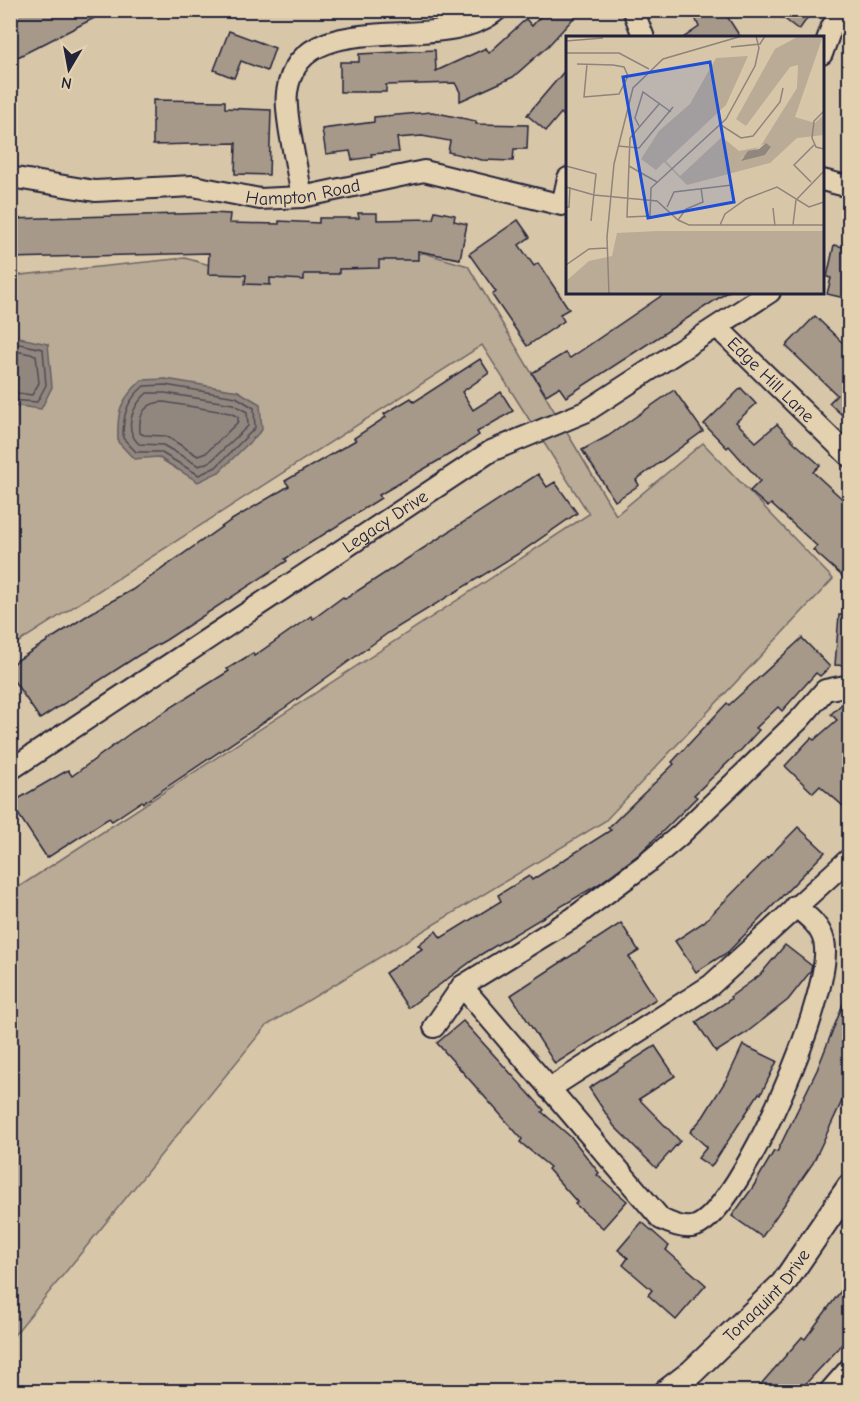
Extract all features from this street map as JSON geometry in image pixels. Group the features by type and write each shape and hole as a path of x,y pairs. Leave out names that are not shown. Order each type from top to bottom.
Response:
{"street":[{"path":"302,197 287,100 291,77 303,57 321,43 335,37 460,29 483,21 497,10"},
{"path":"633,10 643,36"},
{"path":"824,48 832,26 849,13"},
{"name":"Hampton Road","path":"10,177 95,191 193,186 260,199 302,197 424,171 562,205 566,183"},
{"path":"824,180 849,186"},
{"name":"Legacy Drive","path":"10,770 491,451 585,412 718,328 767,294"},
{"name":"Edge Hill Lane","path":"718,328 849,457"},
{"path":"434,1027 462,986 573,918 647,863 679,836 801,719 825,690 849,685"},
{"path":"549,1089 711,985 849,858"},
{"path":"462,986 661,1219 674,1225 694,1227 709,1218 767,1130 785,1089 819,989 826,959 824,940 817,925 795,906"},
{"name":"Tonaquint Drive","path":"666,1392 692,1372 783,1284 849,1186"},
{"path":"829,1392 849,1368"}],"shaded area":[{"path":"424,253 468,266 616,515 703,443 833,579 605,821 266,1026 11,1339 11,892 589,514 482,345 11,647 11,405 18,407 24,338 11,336 11,276 185,258 249,276","holes":["214,388 238,391 255,438 236,453 219,472 178,470 158,457"]}],"water":[{"path":"11,336 48,344 52,387 41,409 11,405"},
{"path":"166,379 238,391 260,404 262,430 219,472 198,482 158,457 134,459 118,442 121,407 128,394 142,380"}],"building":[{"path":"10,10 110,10 10,61"},
{"path":"546,10 581,10 548,46 513,77 460,101 460,92 455,83 386,85 386,92 340,92 340,62 359,62 359,54 435,50 436,71 486,48 489,53 526,19 532,26"},
{"path":"692,10 723,10 740,36 686,36 699,27"},
{"path":"773,10 813,10 799,30"},
{"path":"229,31 275,48 267,71 241,61 234,78 214,70"},
{"path":"566,69 566,118 561,113 546,131 527,115"},
{"path":"153,100 225,101 225,108 271,110 269,175 235,174 236,143 153,145"},
{"path":"432,112 476,121 476,124 528,125 527,149 514,149 513,161 482,160 448,152 450,141 422,136 397,138 399,152 371,154 372,157 352,160 350,151 326,154 322,129 374,122 374,117"},
{"path":"435,211 455,215 454,221 467,224 460,259 418,251 418,260 379,260 379,268 339,269 339,274 304,274 304,280 270,278 270,285 245,284 246,275 208,274 209,253 10,258 10,219 211,213 230,214 229,223 279,224 279,221 319,223 319,218 359,218 358,213 377,213 377,220 433,219"},
{"path":"518,220 530,237 519,245 534,266 538,263 569,309 560,314 564,321 527,346 492,295 496,292 469,254"},
{"path":"834,245 849,248 849,299 827,294 831,278 827,277"},
{"path":"664,294 725,294 566,397 559,387 546,395 532,373 565,353 570,358"},
{"path":"815,316 849,349 849,409 843,416 829,403 837,395 786,346"},
{"path":"480,359 489,373 462,392 473,410 501,392 513,411 477,432 479,435 455,451 379,495 381,498 285,559 287,561 40,719 10,675 10,665 99,608 132,590 230,521 289,486 285,481 356,440 354,438 386,417 384,414 411,398 414,402"},
{"path":"741,388 756,404 736,422 756,442 777,424 820,465 813,472 849,505 849,582 813,550 817,546 771,504 768,507 750,491 760,481 729,446 727,448 704,424"},
{"path":"674,390 703,431 636,480 639,485 615,501 582,450 608,436"},
{"path":"538,474 547,487 555,482 577,513 521,552 388,633 286,707 143,803 142,801 112,821 109,818 47,858 11,803 68,770 72,776 132,732 229,671 227,669 253,653 254,656 311,616 313,619 343,597 345,599"},
{"path":"839,615 849,615 849,666 835,665"},
{"path":"802,638 830,667 820,676 816,673 782,711 778,707 756,728 759,730 742,749 694,795 697,797 638,855 599,884 480,955 408,1008 385,973 422,949 418,945 436,931 441,938 501,901 498,895 529,876 532,880 611,830 608,828 674,764 672,762 727,703 729,705"},
{"path":"843,703 849,709 849,811 820,786 813,793 785,766 811,738 814,740 837,720 831,714"},
{"path":"798,827 825,852 728,952 696,972 675,941 704,922"},
{"path":"621,923 639,951 629,957 656,999 555,1064 511,995"},
{"path":"785,945 812,966 810,972 788,1000 746,1033 716,1052 696,1022 731,999 730,997 760,975"},
{"path":"849,989 849,1086 813,1163 762,1237 732,1216 753,1187 774,1151 777,1152 817,1070"},
{"path":"463,1021 544,1110 542,1112 572,1138 599,1173 597,1175 627,1201 603,1228 575,1204 577,1202 548,1169 550,1167 520,1142 522,1139 437,1043"},
{"path":"743,1045 777,1061 761,1094 759,1093 711,1167 698,1158 707,1147 690,1132 703,1117 728,1077"},
{"path":"655,1046 675,1076 639,1099 680,1141 656,1168 614,1126 589,1088"},
{"path":"642,1222 669,1246 666,1250 706,1285 676,1320 648,1295 652,1290 623,1265 628,1258 618,1250"},
{"path":"849,1280 849,1334 839,1348 798,1392 754,1392 802,1337 805,1339"}]}
